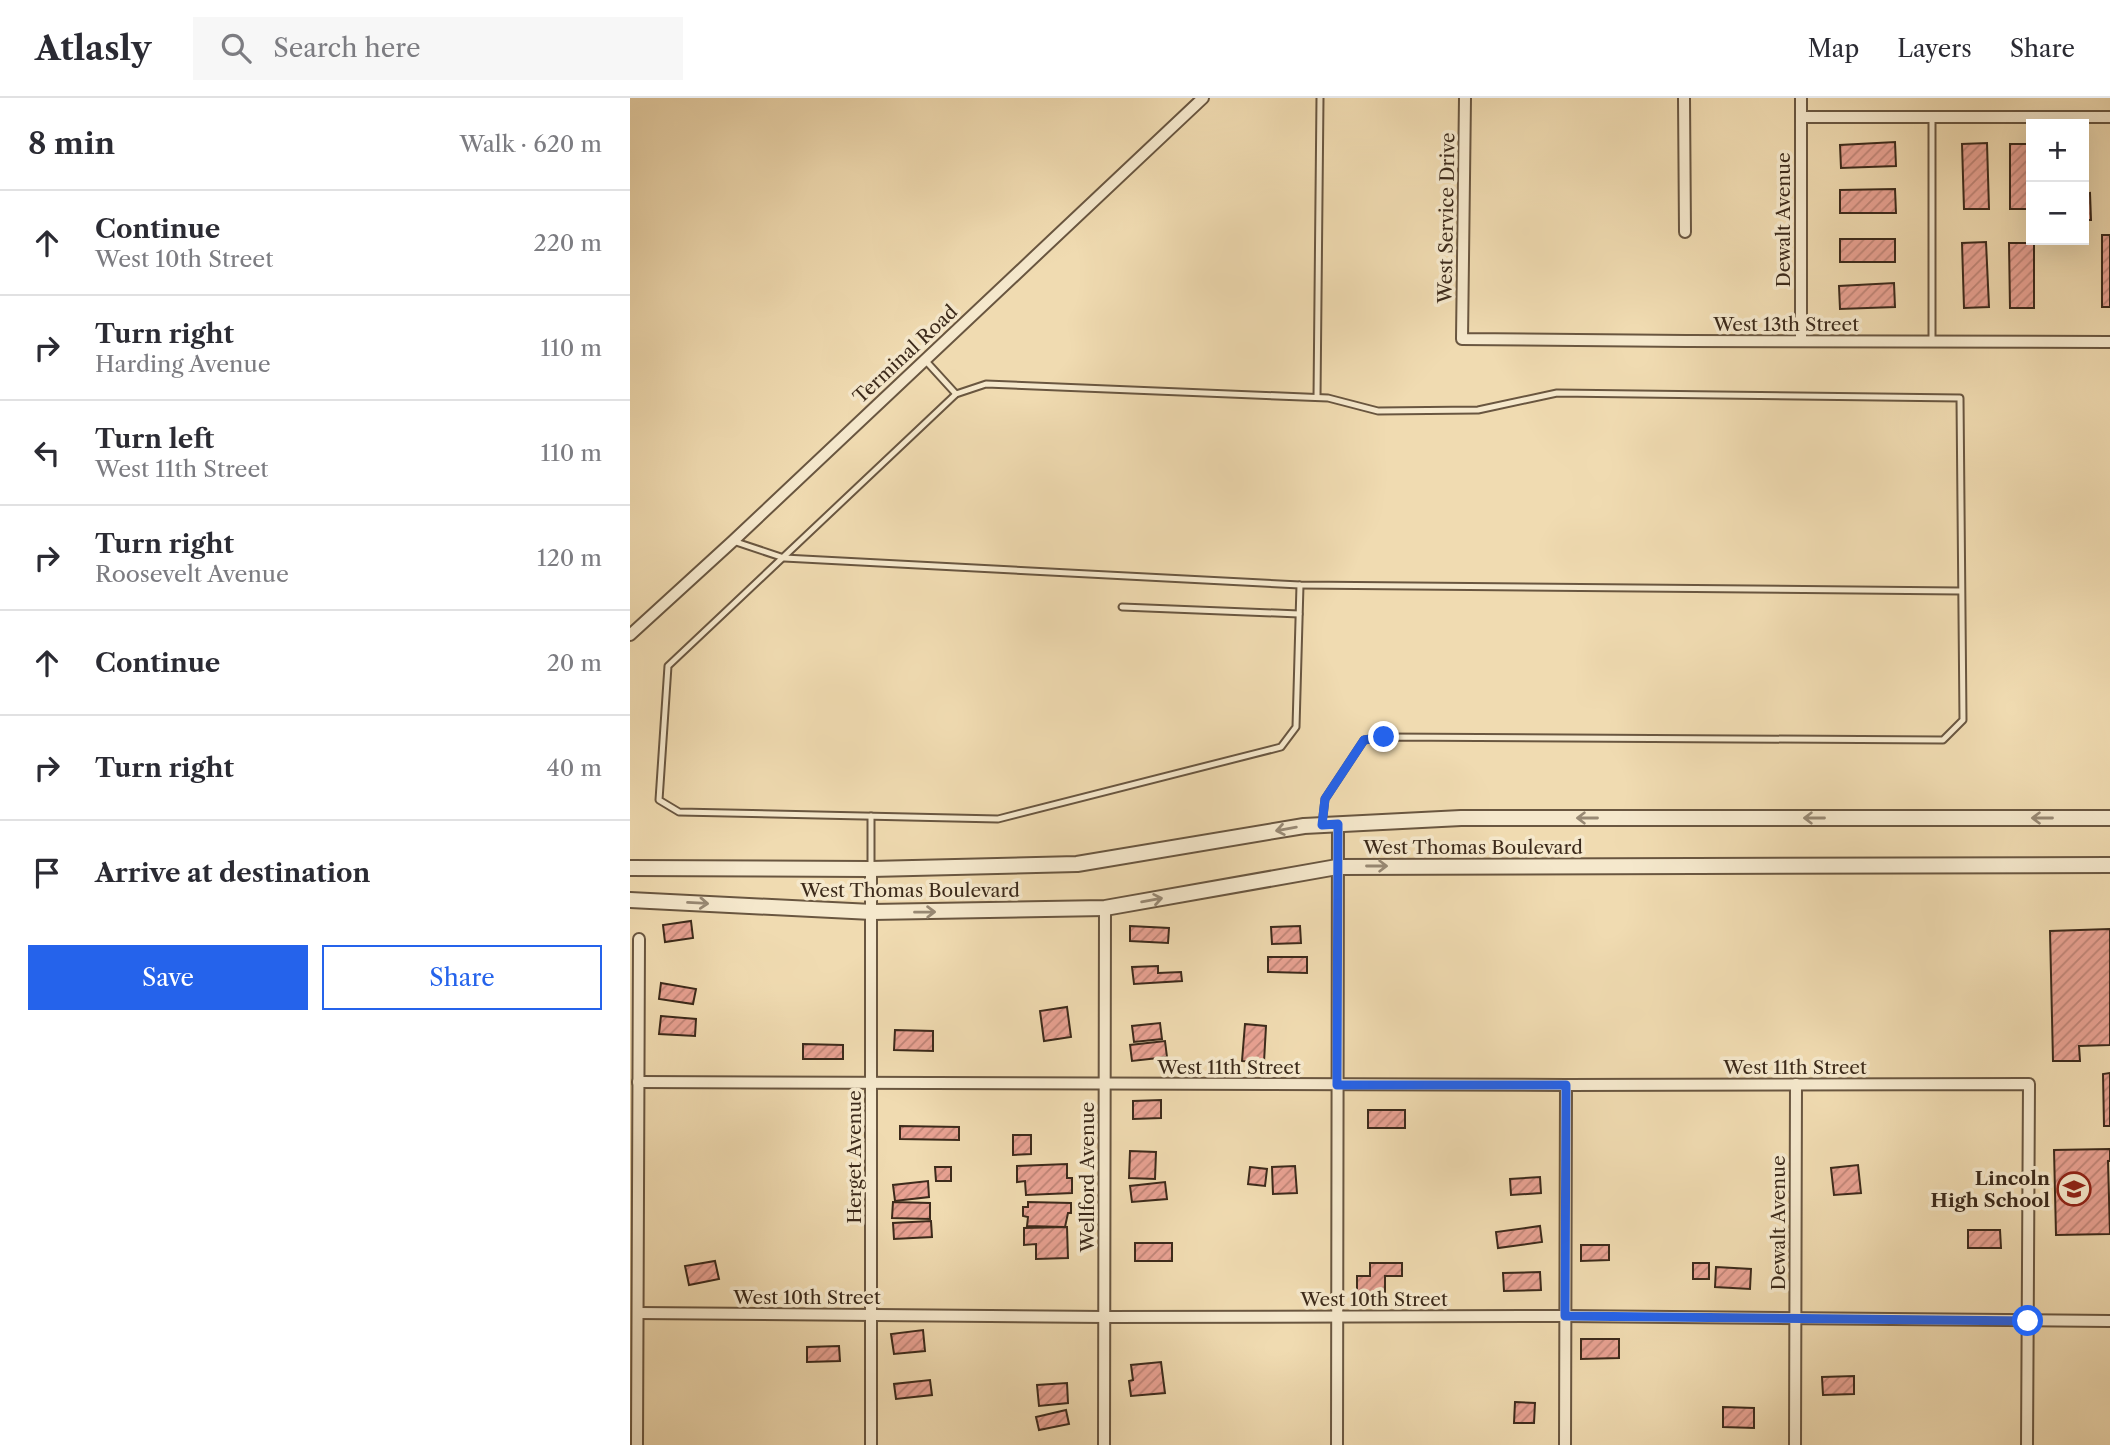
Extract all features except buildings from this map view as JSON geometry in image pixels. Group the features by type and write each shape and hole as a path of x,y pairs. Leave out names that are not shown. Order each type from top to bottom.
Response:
{"street":[{"name":"Terminal Road","path":"630,635 1203,98"},
{"name":"West Service Drive","path":"1462,339 1465,98"},
{"path":"1684,98 1685,232"},
{"name":"Dewalt Avenue","path":"1801,98 1801,341"},
{"path":"1801,117 2110,117"},
{"name":"West 13th Street","path":"1462,339 2110,342"},
{"name":"West Thomas Boulevard","path":"630,868 871,869 1077,864 1304,826 1461,818 2110,818"},
{"path":"1336,1445 1338,824"},
{"name":"West Thomas Boulevard","path":"630,900 872,912 1105,908 1337,867 2110,865"},
{"name":"Herget Avenue","path":"871,869 871,1445"},
{"name":"Wellford Avenue","path":"1104,1445 1105,908"},
{"path":"637,1445 639,939"},
{"name":"West 11th Street","path":"638,1082 2029,1084 2028,1321"},
{"name":"Dewalt Avenue","path":"1795,1445 1796,1084"},
{"path":"1565,1445 1566,1085"},
{"name":"West 10th Street","path":"638,1314 1565,1316 2110,1321"},
{"path":"2027,1445 2028,1321"}],"lane":[{"path":"1317,397 1320,98"},
{"path":"1932,117 1932,342"},
{"path":"925,360 956,394"},
{"path":"1300,584 1296,727 1281,747 999,819 679,812 659,800 668,666 956,394 986,384 1317,397 1378,411 1478,410 1557,393 1960,398 1963,720 1943,740 1377,738 1364,740 1325,799 1322,825"},
{"path":"733,541 785,558 1300,584 1960,591"},
{"path":"1122,607 1299,614"},
{"path":"871,816 871,869"}],"place":[{"name":"Lincoln High School","path":"2074,1189"}],"route":[{"path":"1384,737 1364,740 1325,799 1322,825 1338,824 1337,1085 1566,1085 1565,1316 2028,1321"}]}
